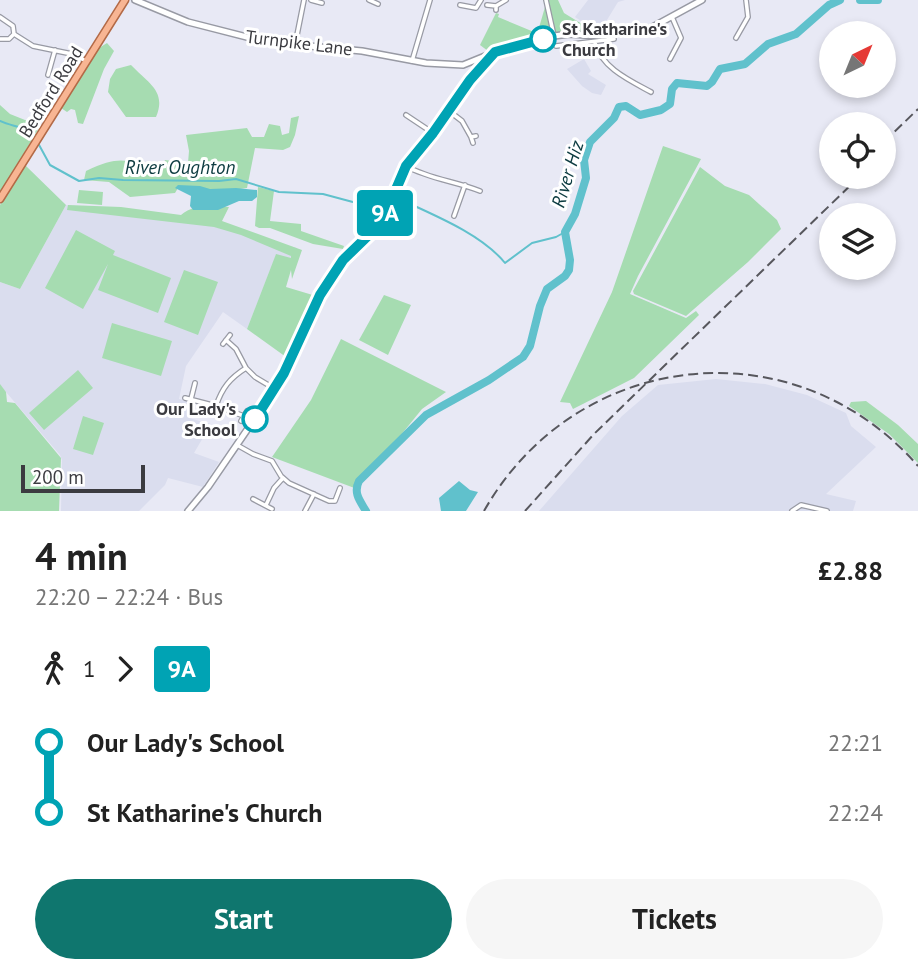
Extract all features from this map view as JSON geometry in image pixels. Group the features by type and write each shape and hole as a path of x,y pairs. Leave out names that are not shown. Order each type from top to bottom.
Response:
{"main road":[{"name":"Bedford Road","path":"0,199 125,0"}],"street":[{"name":"Turnpike Lane","path":"135,0 160,12 266,43 362,51 412,61 468,64"},
{"path":"295,45 304,0"},
{"path":"311,0 322,3"},
{"path":"369,0 378,4"},
{"path":"412,61 430,0"},
{"path":"460,5 476,8 481,0"},
{"path":"487,5 496,8 506,0"},
{"path":"546,0 554,36"},
{"path":"556,46 580,39 651,29 702,0"},
{"path":"737,38 748,17 746,0"},
{"path":"0,17 13,26 14,34 33,47 72,54 86,61"},
{"path":"670,60 681,36 672,17"},
{"path":"0,38 9,39 14,34"},
{"path":"470,80 468,64 495,52 554,36 595,43 614,39"},
{"path":"595,43 602,59 617,72 651,92"},
{"path":"48,75 55,50"},
{"path":"188,511 275,389 320,295 343,260 376,228 406,166 470,80 495,52"},
{"path":"449,111 462,121 473,136 473,143"},
{"path":"406,115 433,133"},
{"path":"406,166 425,176 480,191"},
{"path":"454,216 465,185"},
{"path":"223,345 230,335"},
{"path":"226,340 236,349 246,368 258,380 275,389"},
{"path":"216,406 226,384 246,368"},
{"path":"191,399 195,383"},
{"path":"185,398 246,413 241,421"},
{"path":"237,444 272,461 283,478 332,502 340,488"},
{"path":"266,505 274,488 283,478"},
{"path":"305,511 314,494"},
{"path":"253,499 272,509"},
{"path":"792,511 799,505 827,511"}],"shaded area":[{"path":"588,0 625,0 618,2 599,33 575,17"},
{"path":"584,59 591,71 588,74 606,85 601,95 582,86 567,69"},
{"path":"66,205 172,215 297,248 294,259 276,255 247,329 223,312 186,366 179,399 193,403 189,418 211,424 194,453 219,462 203,487 168,478 165,485 139,511 61,511 60,455 0,385 0,282 20,289"},
{"path":"716,379 765,384 807,395 846,413 851,426 876,447 826,494 856,501 853,511 539,511 622,416 658,385"}],"green space":[{"path":"547,0 558,0 564,13 595,32 536,38"},
{"path":"496,13 499,14 498,17 534,32 529,40 488,51 480,45"},
{"path":"107,43 114,51 104,69 83,124 78,123 75,110 67,112 61,108 99,48"},
{"path":"131,65 157,94 159,108 156,117 126,117 108,92 110,79 116,69"},
{"path":"0,105 10,114 40,126 0,194"},
{"path":"299,116 290,147 283,150 255,148 247,188 217,192 178,188 175,193 130,197 109,182 84,180 86,171 108,162 124,161 161,169 165,160 188,163 186,135 247,128 252,137 264,137 269,124 280,126 282,135 289,133 291,118"},
{"path":"663,146 701,159 630,294 686,318 696,311 699,315 634,378 573,409 570,403 560,402 612,292"},
{"path":"25,165 66,205 20,289 0,282 0,205"},
{"path":"700,167 725,186 749,195 777,220 781,229 686,316 634,294 633,291"},
{"path":"258,187 274,191 270,221 301,224 301,231 344,246 343,249 313,244 270,228 255,226"},
{"path":"79,190 103,192 102,205 77,203"},
{"path":"68,205 121,207 181,215 198,207 229,207 222,221 302,250 292,279 291,270 286,287 316,296 286,357 247,329 276,254 291,256 214,227 67,210"},
{"path":"76,230 115,251 113,255 171,278 158,313 98,290 108,264 83,309 45,288"},
{"path":"184,270 218,282 198,335 164,322"},
{"path":"384,295 411,305 388,355 359,340"},
{"path":"112,323 172,341 161,376 102,358"},
{"path":"341,339 446,392 422,409 357,489 272,457 311,400"},
{"path":"78,370 93,388 44,430 29,413"},
{"path":"0,384 6,392 7,402 15,403 61,458 59,511 0,511"},
{"path":"866,401 918,444 918,463 889,434 849,406 851,402"},
{"path":"83,416 104,423 93,455 73,449"}],"water":[{"path":"178,185 257,190 257,197 252,201 239,201 218,210 193,210 190,206 191,196 175,188"},
{"path":"459,481 470,490 478,492 466,511 441,511 439,498"}],"waterway":[{"name":"River Hiz","path":"366,511 357,493 359,481 426,415 489,380 523,357 530,346 547,289 569,270 565,232 575,214 586,178 584,160 590,142 614,118 619,107 626,106 640,115 661,110 670,104 672,89 677,83 707,86 720,69 745,64 768,44 796,34 829,5 840,0"},
{"name":"River Hiz","path":"860,0 878,0"},
{"name":"River Oughton","path":"0,121 24,129 36,137"},
{"name":"River Oughton","path":"38,143 50,165 79,181 99,178 219,181 236,179 279,192 323,194 364,205 382,197 395,197 469,233 505,263 532,243 565,232"},
{"path":"388,201 395,203"}],"railway":[{"path":"896,130 918,109"},
{"path":"525,511 594,434 847,189"},
{"path":"484,511 524,457 573,416 629,388 689,374 750,375 811,390 868,421 918,466"}],"bus line":[{"name":"9A","path":"255,419 284,373 320,295 337,267 376,228 411,158 433,133 470,80 495,52 543,39"}],"place":[{"name":"St Katharine's Church","path":"543,39"},
{"name":"Our Lady's School","path":"255,419"}]}
